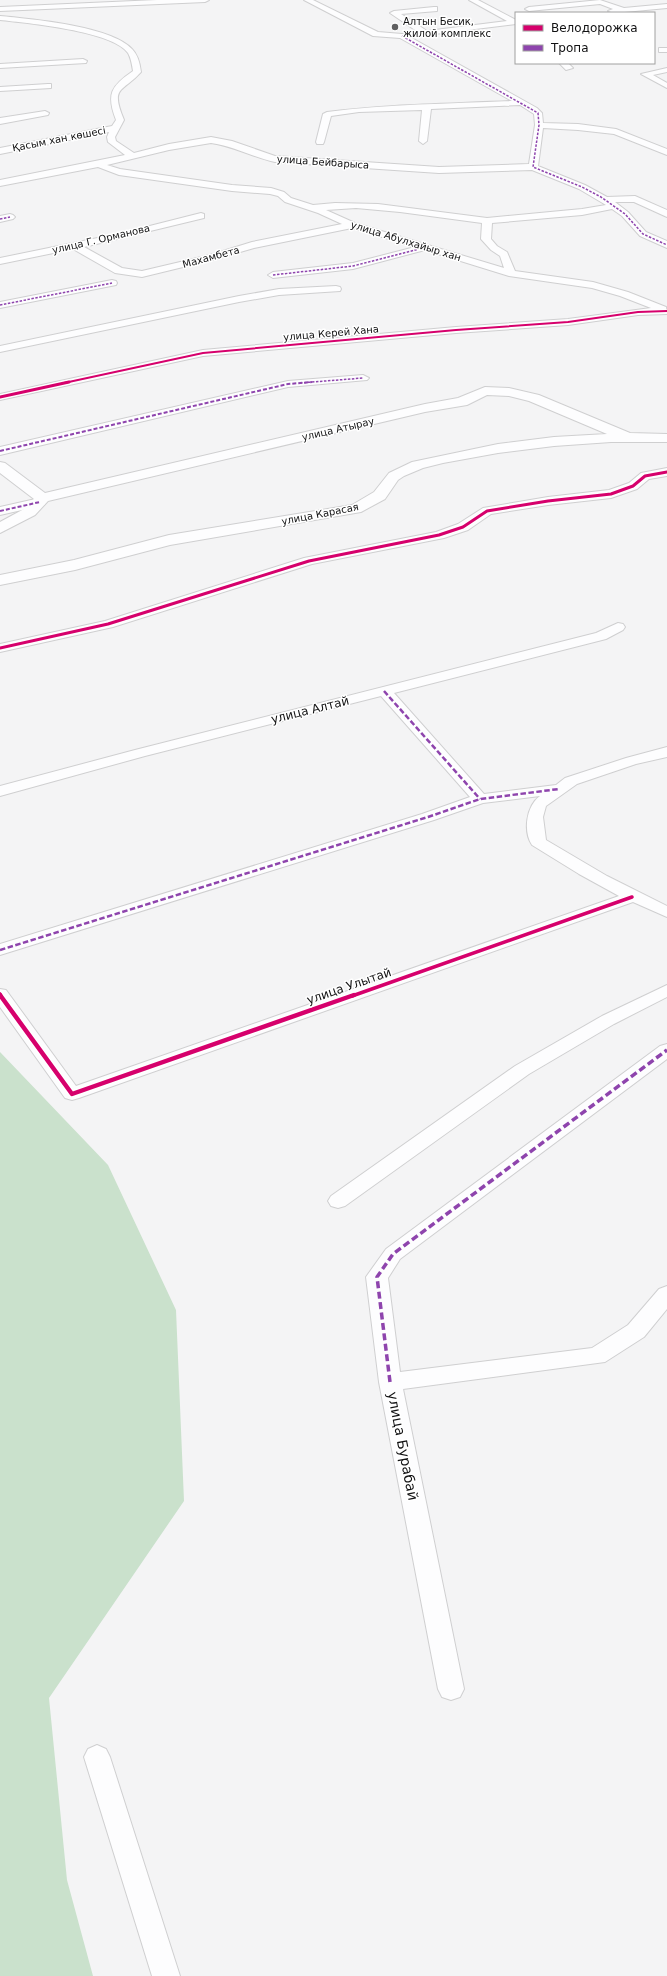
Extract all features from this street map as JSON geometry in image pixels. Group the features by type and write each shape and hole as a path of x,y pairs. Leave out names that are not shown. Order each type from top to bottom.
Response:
{"street":[{"path":"38,0 44,6"},
{"path":"0,9 205,0"},
{"path":"308,0 376,34 383,36 402,36 515,22"},
{"path":"473,0 515,22"},
{"path":"529,9 601,2 623,10"},
{"path":"604,12 667,6"},
{"path":"425,33 394,13 434,9"},
{"path":"0,18 66,28 104,37 122,44 130,52 137,72 120,85 113,94 114,107 120,120 111,137 112,142 131,155"},
{"path":"500,24 510,30"},
{"path":"402,36 534,110 538,114 539,125 533,167 582,187 610,203 625,214 643,234 667,245"},
{"path":"0,66 83,61"},
{"path":"667,70 645,74 667,86"},
{"path":"0,89 48,86"},
{"path":"320,142 327,114 359,110 428,106 520,103"},
{"path":"423,141 428,106"},
{"path":"0,121 45,112"},
{"path":"539,125 578,127 616,132 667,152"},
{"name":"Қасым хан көшесі","path":"0,151 117,128"},
{"name":"улица Бейбарыса","path":"0,183 99,164 169,147 219,140 240,146 262,156 275,159 439,170 533,167"},
{"name":"улица Абулхайыр хан","path":"99,164 108,169 119,172 232,188 271,191 281,194 288,200 313,208 352,225 509,273 593,285 624,294 667,311"},
{"path":"313,208 338,204 487,221 512,216 595,212 610,203 635,199 667,214"},
{"name":"улица Г. Орманова","path":"0,261 75,246 201,216"},
{"path":"0,219 10,217"},
{"path":"487,221 486,239 494,248 504,254 510,271 509,273"},
{"name":"Махамбета","path":"75,246 120,271 142,274 213,257 252,245 352,225"},
{"path":"273,275 353,266 427,247"},
{"path":"0,305 112,283"},
{"path":"0,349 239,299 279,292 336,289"},
{"name":"улица Керей Хана","path":"0,397 203,353 456,330 568,322 638,312 667,311"},
{"path":"0,451 288,384 363,378"},
{"name":"улица Атырау","path":"41,500 425,408 462,402 485,391 509,392 534,398 628,437"},
{"name":"улица Карасая","path":"0,580 74,566 169,540 356,509 374,500 386,490 393,476 419,465 469,453 522,444 628,437 667,438"},
{"path":"0,466 41,500"},
{"path":"0,648 108,624 309,561 439,535 463,527 487,511 548,501 611,494 633,486 645,476 667,472"},
{"path":"0,511 41,500"},
{"path":"0,528 33,509 41,500"},
{"name":"улица Алтай","path":"0,792 140,753 601,636 618,627"},
{"path":"384,691 480,799"},
{"path":"667,752 631,760 571,781 539,804 535,817 538,842 576,866 632,897 667,912"},
{"path":"0,950 420,820 480,799 559,789"},
{"name":"улица Улытай","path":"0,994 72,1094 632,897"},
{"path":"338,1200 522,1070 608,1020 667,990"},
{"path":"390,1382 377,1278 393,1254 667,1050"},
{"name":"улица Бурабай","path":"451,1689 390,1382 597,1356 636,1331 667,1294"},
{"path":"97,1757 166,1976"}],"green space":[{"path":"0,1052 108,1165 176,1310 184,1501 49,1698 67,1880 93,1976 0,1976"}],"marked path":[{"path":"402,36 538,113 539,125 533,167 582,187 601,197 625,214 643,234 667,245"},
{"path":"0,219 10,217"},
{"path":"273,275 353,266 427,247"},
{"path":"0,305 112,283"},
{"path":"0,451 288,384 363,378"},
{"path":"0,511 40,502"},
{"path":"384,691 480,799"},
{"path":"0,950 428,817 480,799 559,789"},
{"path":"390,1382 377,1277 393,1254 667,1050"}],"cycle path":[{"path":"0,397 203,353 456,330 568,322 638,312 667,311"},
{"path":"0,648 108,624 309,561 439,535 463,527 487,511 548,501 611,494 633,486 645,476 667,472"},
{"path":"0,994 72,1094 632,897"}],"place":[{"name":"Алтын Бесик, жилой комплекс","path":"395,27"}]}
